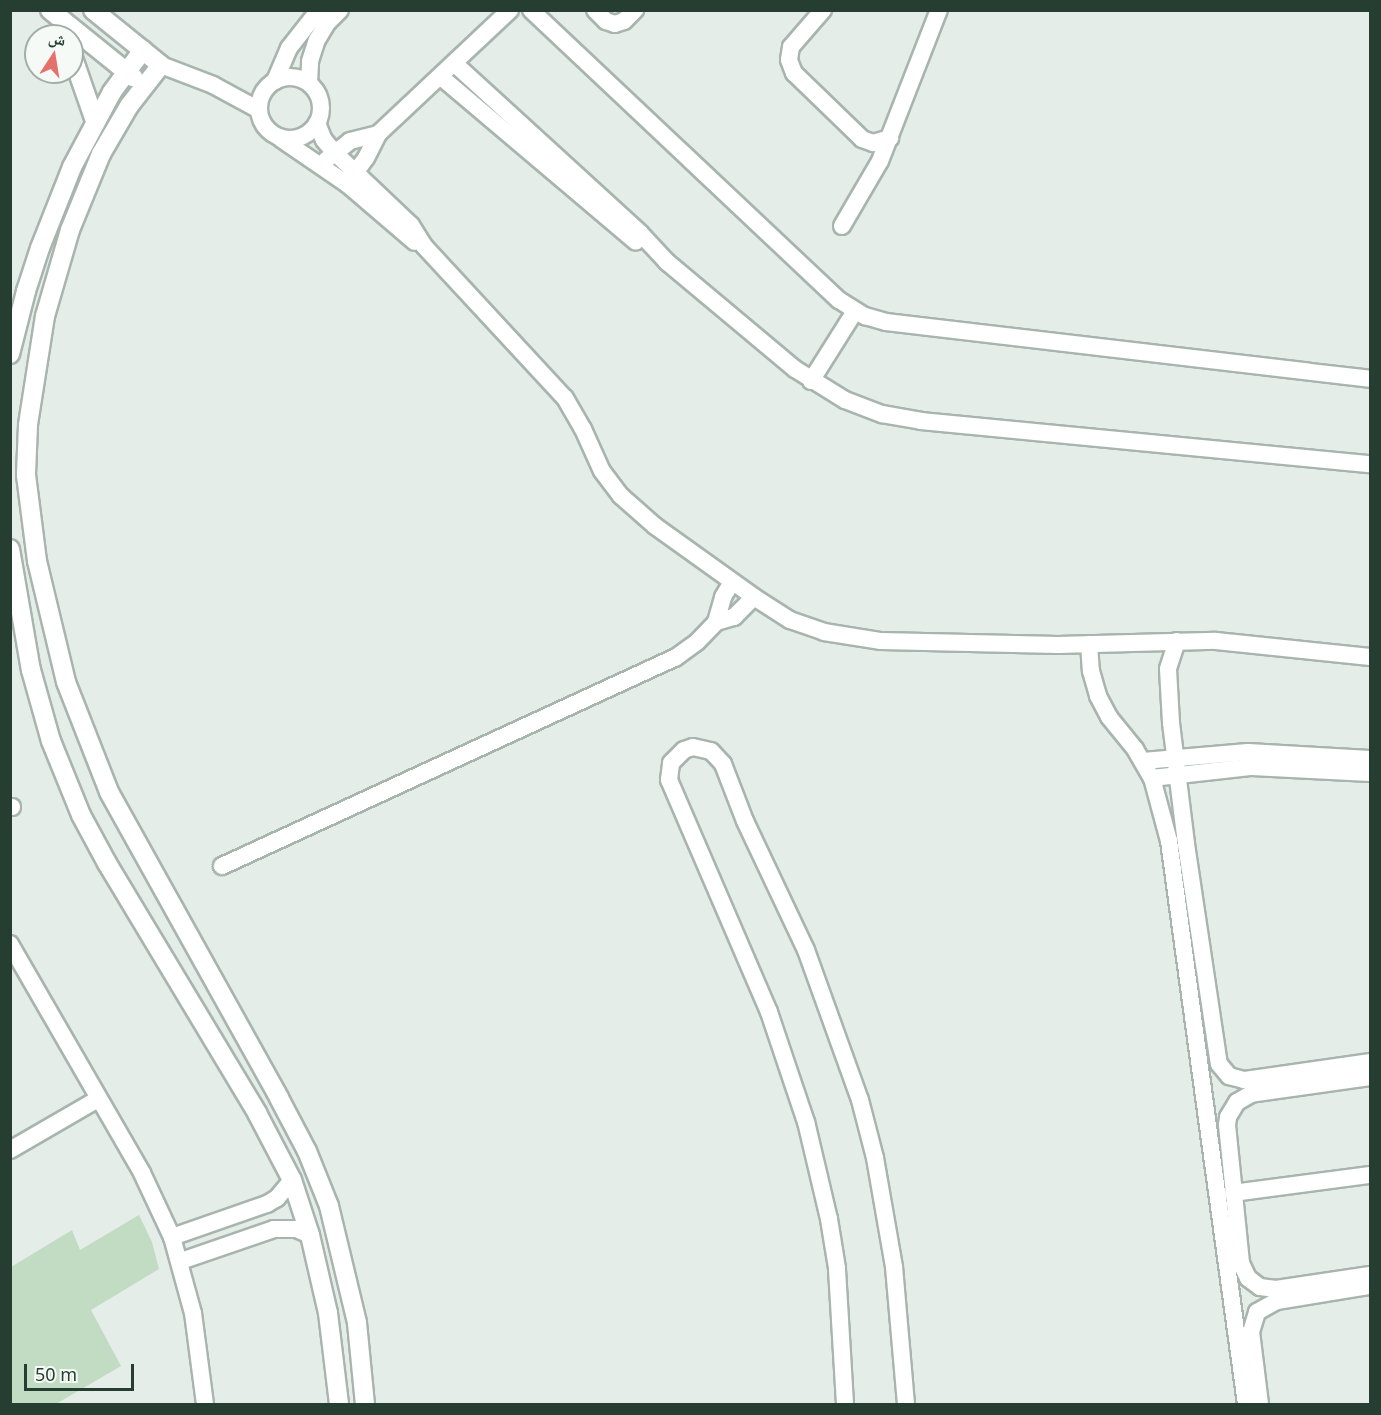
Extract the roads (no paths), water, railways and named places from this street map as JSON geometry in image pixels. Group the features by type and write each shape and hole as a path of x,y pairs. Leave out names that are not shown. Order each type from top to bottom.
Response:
{"street":[{"path":"49,10 56,24"},
{"path":"49,10 143,85"},
{"path":"93,10 161,65 213,85 259,110"},
{"path":"319,10 289,48 275,81 263,93 259,110 265,126 279,137 322,165 351,178"},
{"path":"279,137 296,138 312,130 317,123 320,115 319,98 309,83 310,61 317,40 328,22 340,10"},
{"path":"351,178 371,151 378,134 510,10"},
{"path":"531,10 839,300 855,311 886,322 1371,379"},
{"path":"595,10 606,21 615,24 624,21 635,10"},
{"path":"823,10 791,47 789,60 794,73 862,139 873,143 890,138"},
{"path":"842,226 869,183 890,138 939,10"},
{"path":"10,354 40,248 72,167 95,121 126,71 143,50"},
{"path":"455,64 535,149"},
{"path":"161,65 143,85 101,154 70,230 45,316 34,374 28,425 26,475 37,561 60,662 74,706 109,792 307,1151 329,1206 345,1263 357,1323 365,1404"},
{"path":"275,81 292,77 309,83"},
{"path":"441,77 535,149 608,212 640,233 667,262 811,381 863,408 901,418 1371,464"},
{"path":"82,84 95,121"},
{"path":"317,123 324,140 351,178 405,234 424,246 565,398 583,429 602,471 621,495 643,517 774,611 807,626 861,640 1089,644 1177,641 1240,642 1371,657"},
{"path":"322,165 334,152 359,138 378,134"},
{"path":"811,381 855,311"},
{"path":"10,549 31,670 54,751 81,815 107,863 257,1113 292,1180 310,1234 328,1312 339,1404"},
{"path":"716,622 723,597 732,582"},
{"path":"222,866 663,664 687,651 716,622 742,612 753,597"},
{"path":"1177,641 1169,662 1168,676 1176,766 1217,1056 1229,1076 1244,1080 1371,1062"},
{"path":"1089,644 1092,677 1103,707 1143,761 1152,778 1163,816 1173,868 1246,1404"},
{"path":"31,670 60,662"},
{"path":"845,1404 837,1268 829,1219 806,1122 762,994 669,780 671,763 684,750 693,747 711,751 723,764 745,820 806,950 860,1101 875,1158 894,1267 906,1404"},
{"path":"1152,778 1176,766 1248,752 1371,759"},
{"path":"1143,761 1176,766 1371,773"},
{"path":"10,944 142,1173 172,1237 181,1262 200,1353 205,1404"},
{"path":"1371,1077 1259,1092 1237,1102 1227,1125 1241,1263 1243,1271 1253,1283 1276,1289 1371,1275"},
{"path":"10,1150 98,1099"},
{"path":"1233,1193 1371,1175"},
{"path":"172,1237 267,1204 285,1191 292,1180"},
{"path":"226,1219 227,1232 233,1244"},
{"path":"181,1262 280,1228 296,1228 310,1234"},
{"path":"1260,1404 1251,1332 1257,1312 1277,1301 1371,1286"}]}
